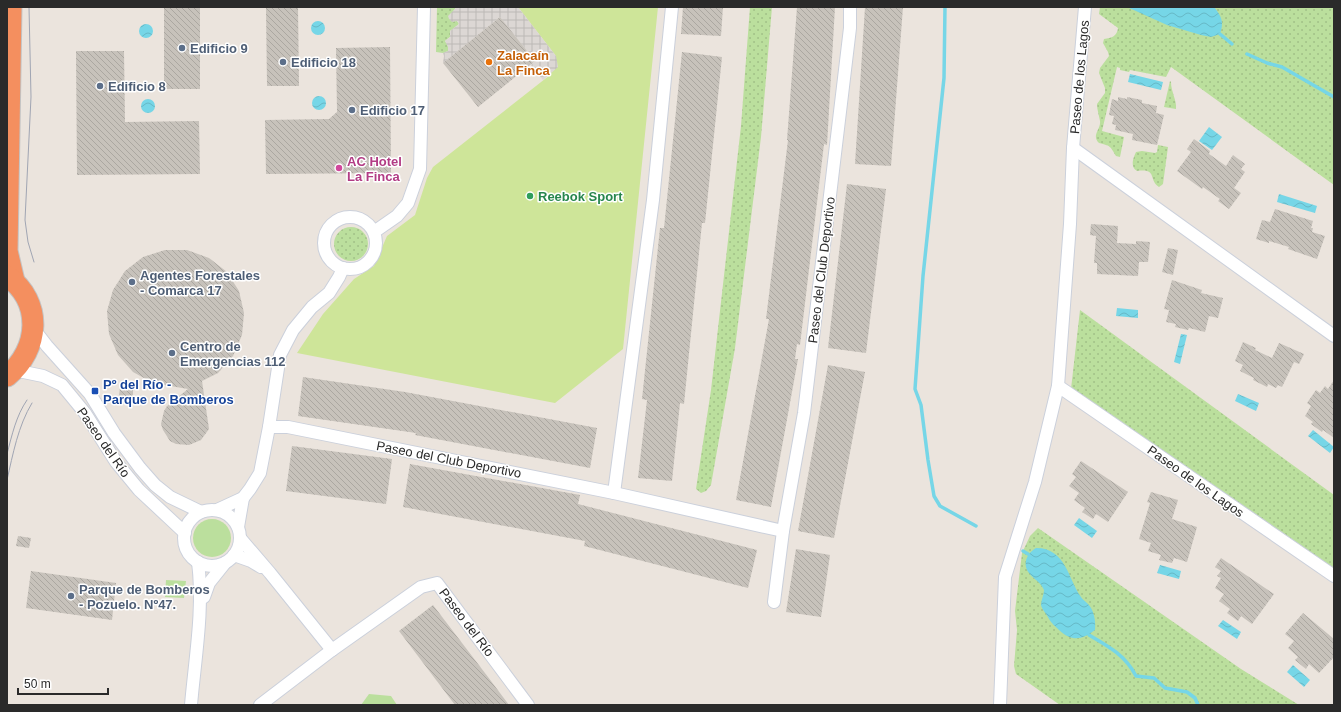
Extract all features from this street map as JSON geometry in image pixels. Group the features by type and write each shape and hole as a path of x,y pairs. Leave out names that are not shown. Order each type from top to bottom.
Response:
{"highway":[{"path":"11,7 7,251 11,278 25,295 31,311 33,328 30,344 24,358 11,373"}],"street":[{"path":"374,232 397,216 408,203 420,169 424,7"},
{"path":"614,493 653,200 672,7"},
{"name":"Paseo del Club Deportivo","path":"774,602 783,531 804,413 850,28 850,7"},
{"name":"Paseo de los Lagos","path":"1000,705 1005,577 1035,482 1058,386 1070,224 1073,148 1085,7"},
{"name":"Paseo de los Lagos","path":"1073,148 1334,336"},
{"path":"346,218 362,220 369,225 374,232 376,249 367,264 359,268 343,268 330,259 326,252 325,238 331,226 338,221 346,218"},
{"path":"217,510 243,498 260,473 280,355 293,330 312,308 329,293 343,268"},
{"name":"Paseo del Río","path":"33,328 90,394 114,433 140,468 155,485 170,497 201,512"},
{"name":"Paseo del Río","path":"11,373 43,376 62,385 85,413 116,462 139,490 185,532"},
{"name":"Paseo de los Lagos","path":"1058,386 1334,576"},
{"name":"Paseo del Club Deportivo","path":"269,427 284,426 614,493 783,531"},
{"path":"200,607 209,583 237,550 243,498"},
{"path":"270,573 251,560 229,559 216,566 198,562 191,556 184,541 188,524 201,512 209,510 217,510 226,513 233,519 239,532 332,650"},
{"path":"191,705 200,607 201,584 198,562"},
{"name":"Paseo del Río","path":"260,705 332,650 421,587 438,583 528,705"}],"green space":[{"path":"437,7 456,7 449,16 459,24 450,31 450,37 445,41 448,45 448,51 443,53 436,52"},
{"name":"Reebok Sport","path":"518,7 658,7 623,349 555,403 297,353 323,314 354,279 374,266 387,236 415,215 427,178 433,167 550,75 556,56"},
{"path":"750,7 772,7 761,137 735,348 711,485 706,491 701,493 696,489 711,390 741,126"},
{"path":"1100,7 1334,7 1334,185 1171,67 1166,77 1130,70 1129,72 1120,70 1120,68 1117,67 1102,131 1124,137 1120,157 1116,156 1110,147 1099,143 1096,137 1100,124 1097,104 1105,93 1105,88 1099,73 1100,68 1109,56 1103,43 1104,39 1115,35 1118,28 1099,14"},
{"path":"1170,81 1176,102 1176,109 1164,107"},
{"path":"1158,145 1168,147 1163,184 1159,187 1148,171 1137,171 1133,167 1136,152 1142,151 1155,153 1157,152"},
{"path":"354,227 363,232 367,237 367,251 363,256 358,260 348,261 344,260 335,251 334,241 335,237 344,228"},
{"path":"1080,310 1334,495 1334,573 1071,389"},
{"path":"212,519 222,522 228,528 231,538 228,548 222,554 212,557 202,554 196,548 193,538 196,528 202,522"},
{"path":"1038,528 1241,669 1299,705 1060,705 1016,674 1014,666 1017,630 1015,611 1022,553 1030,536"},
{"path":"166,580 186,581 184,598 165,597"},
{"path":"369,694 391,696 397,705 361,705"}],"shaded area":[{"path":"456,7 518,7 556,56 558,67 543,80 531,65 535,61 500,17 443,63 443,53 448,51 445,41 450,37 450,31 459,24 457,21 452,22 448,16"}],"water":[{"path":"1127,7 1214,7 1222,20 1220,34 1211,37 1201,35 1167,25"},
{"path":"315,21 321,21 325,25 325,31 321,35 315,35 311,31 311,25"},
{"path":"143,24 149,24 153,28 153,34 149,38 143,38 139,34 139,28"},
{"path":"1130,74 1163,82 1161,90 1128,82"},
{"path":"316,96 322,96 326,100 326,106 322,110 316,110 312,106 312,100"},
{"path":"145,99 151,99 155,103 155,109 151,113 145,113 141,109 141,103"},
{"path":"1209,127 1222,137 1212,150 1199,141"},
{"path":"1279,194 1317,206 1315,213 1277,202"},
{"path":"1117,308 1138,310 1138,318 1116,316"},
{"path":"1181,334 1187,335 1180,364 1174,362"},
{"path":"1238,394 1259,403 1256,411 1235,401"},
{"path":"1313,430 1334,447 1330,453 1308,436"},
{"path":"1079,518 1097,531 1092,538 1074,525"},
{"path":"1036,548 1046,549 1054,553 1060,559 1082,598 1090,606 1095,619 1095,630 1086,636 1081,638 1073,638 1064,634 1052,624 1043,610 1041,605 1044,590 1029,573 1026,566 1026,559"},
{"path":"1160,565 1181,571 1179,579 1157,573"},
{"path":"1223,620 1241,632 1237,639 1218,626"},
{"path":"1293,665 1310,680 1304,687 1287,672"}],"building":[{"name":"Edificio 9","path":"164,7 200,7 200,89 164,89"},
{"name":"Edificio 18","path":"266,7 298,7 299,86 267,86"},
{"path":"683,7 723,7 721,36 681,34"},
{"path":"797,7 835,7 827,145 824,144 800,345 797,344 795,359 798,359 771,507 736,500 769,319 766,319 788,140"},
{"path":"865,7 903,7 891,166 855,164"},
{"name":"Zalacaín La Finca","path":"500,17 535,61 478,107 443,63"},
{"name":"Edificio 17","path":"390,47 391,173 266,174 265,120 329,119 337,112 336,48"},
{"name":"Edificio 8","path":"76,51 124,51 125,122 199,121 200,174 77,175"},
{"path":"682,52 722,57 705,223 702,223 684,404 680,403 672,481 638,478 647,400 642,399 660,228 664,228"},
{"path":"1118,97 1142,100 1142,103 1157,106 1156,113 1164,115 1157,145 1132,140 1133,134 1115,130 1116,125 1112,124 1114,116 1109,115 1112,99 1118,101"},
{"path":"1194,139 1210,151 1209,154 1226,166 1233,155 1245,164 1241,169 1245,172 1234,188 1241,193 1229,209 1218,201 1220,199 1203,187 1202,189 1177,171 1191,152 1187,149"},
{"path":"847,184 886,189 866,353 828,348"},
{"path":"1275,209 1313,221 1311,228 1313,228 1312,232 1325,236 1317,259 1288,249 1289,247 1256,239 1262,220 1270,222"},
{"path":"1091,224 1118,226 1117,243 1136,244 1136,241 1150,242 1148,262 1139,262 1138,276 1097,274 1097,263 1094,263 1096,236 1090,235"},
{"path":"1168,248 1178,250 1173,275 1162,272"},
{"name":"Centro de Emergencias 112","path":"165,250 187,250 209,258 227,272 239,291 244,313 242,335 233,356 218,373 202,381 209,429 201,440 189,445 176,444 170,441 161,424 164,411 167,406 188,389 153,383 133,372 118,355 109,334 107,311 113,290 125,271 143,257"},
{"path":"1172,280 1202,290 1201,293 1223,298 1218,318 1209,316 1205,332 1189,328 1188,330 1175,327 1176,324 1166,322 1169,310 1164,309"},
{"path":"1243,342 1256,348 1255,350 1272,358 1279,343 1304,354 1299,364 1294,362 1282,387 1278,385 1276,388 1268,384 1267,387 1240,371 1243,365 1235,361"},
{"path":"828,365 865,372 834,538 798,531"},
{"path":"303,377 405,392 597,428 590,468 415,435 416,433 298,416"},
{"path":"1334,380 1334,438 1311,424 1313,422 1305,416 1311,406 1307,403 1316,390 1320,393 1325,386 1328,389"},
{"path":"133,381 133,395 128,399 121,397 119,395 122,385"},
{"path":"292,446 392,459 386,504 286,491"},
{"path":"1081,461 1128,492 1108,522 1096,514 1093,519 1082,512 1085,508 1074,500 1079,493 1069,486 1076,477 1072,474"},
{"path":"410,464 580,495 578,504 757,550 748,588 584,546 585,541 403,507"},
{"path":"1151,492 1178,500 1172,519 1197,527 1187,562 1174,558 1172,563 1159,560 1161,555 1148,551 1151,543 1139,539 1150,503 1147,502"},
{"path":"18,536 31,538 29,548 16,546"},
{"path":"796,549 830,555 821,617 786,612"},
{"path":"1221,558 1274,594 1252,624 1241,616 1238,621 1227,613 1230,609 1219,601 1224,594 1215,588 1221,578 1217,576 1221,571 1215,567"},
{"name":"Parque de Bomberos - Pozuelo. Nº47.","path":"31,571 116,583 112,620 26,608"},
{"path":"433,605 509,705 455,705 399,631"},
{"path":"1303,613 1334,639 1334,657 1319,673 1309,664 1306,669 1295,660 1298,657 1288,648 1294,641 1285,634"}],"waterway":[{"path":"945,7 944,78 923,276 915,389 921,405 934,496 940,506 976,526"},
{"path":"1220,34 1232,44"},
{"path":"1247,54 1267,63 1282,67 1334,97"},
{"path":"1023,551 1028,554"},
{"path":"1089,635 1116,652 1127,662 1136,676 1154,678 1165,688 1187,692 1195,698 1198,705"}],"tram line":[{"path":"29,7 31,97 25,220 28,242 34,262"},
{"path":"7,454 17,419 27,400"},
{"path":"7,480 23,421 32,403"}],"place":[{"name":"Edificio 9","path":"182,48"},
{"name":"Edificio 18","path":"283,62"},
{"name":"Zalacaín La Finca","path":"489,62"},
{"name":"Edificio 8","path":"100,86"},
{"name":"Edificio 17","path":"352,110"},
{"name":"AC Hotel La Finca","path":"339,168"},
{"name":"Reebok Sport","path":"530,196"},
{"name":"Agentes Forestales - Comarca 17","path":"132,282"},
{"name":"Centro de Emergencias 112","path":"172,353"},
{"name":"Pº del Río - Parque de Bomberos","path":"95,391"},
{"name":"Parque de Bomberos - Pozuelo. Nº47.","path":"71,596"}]}
